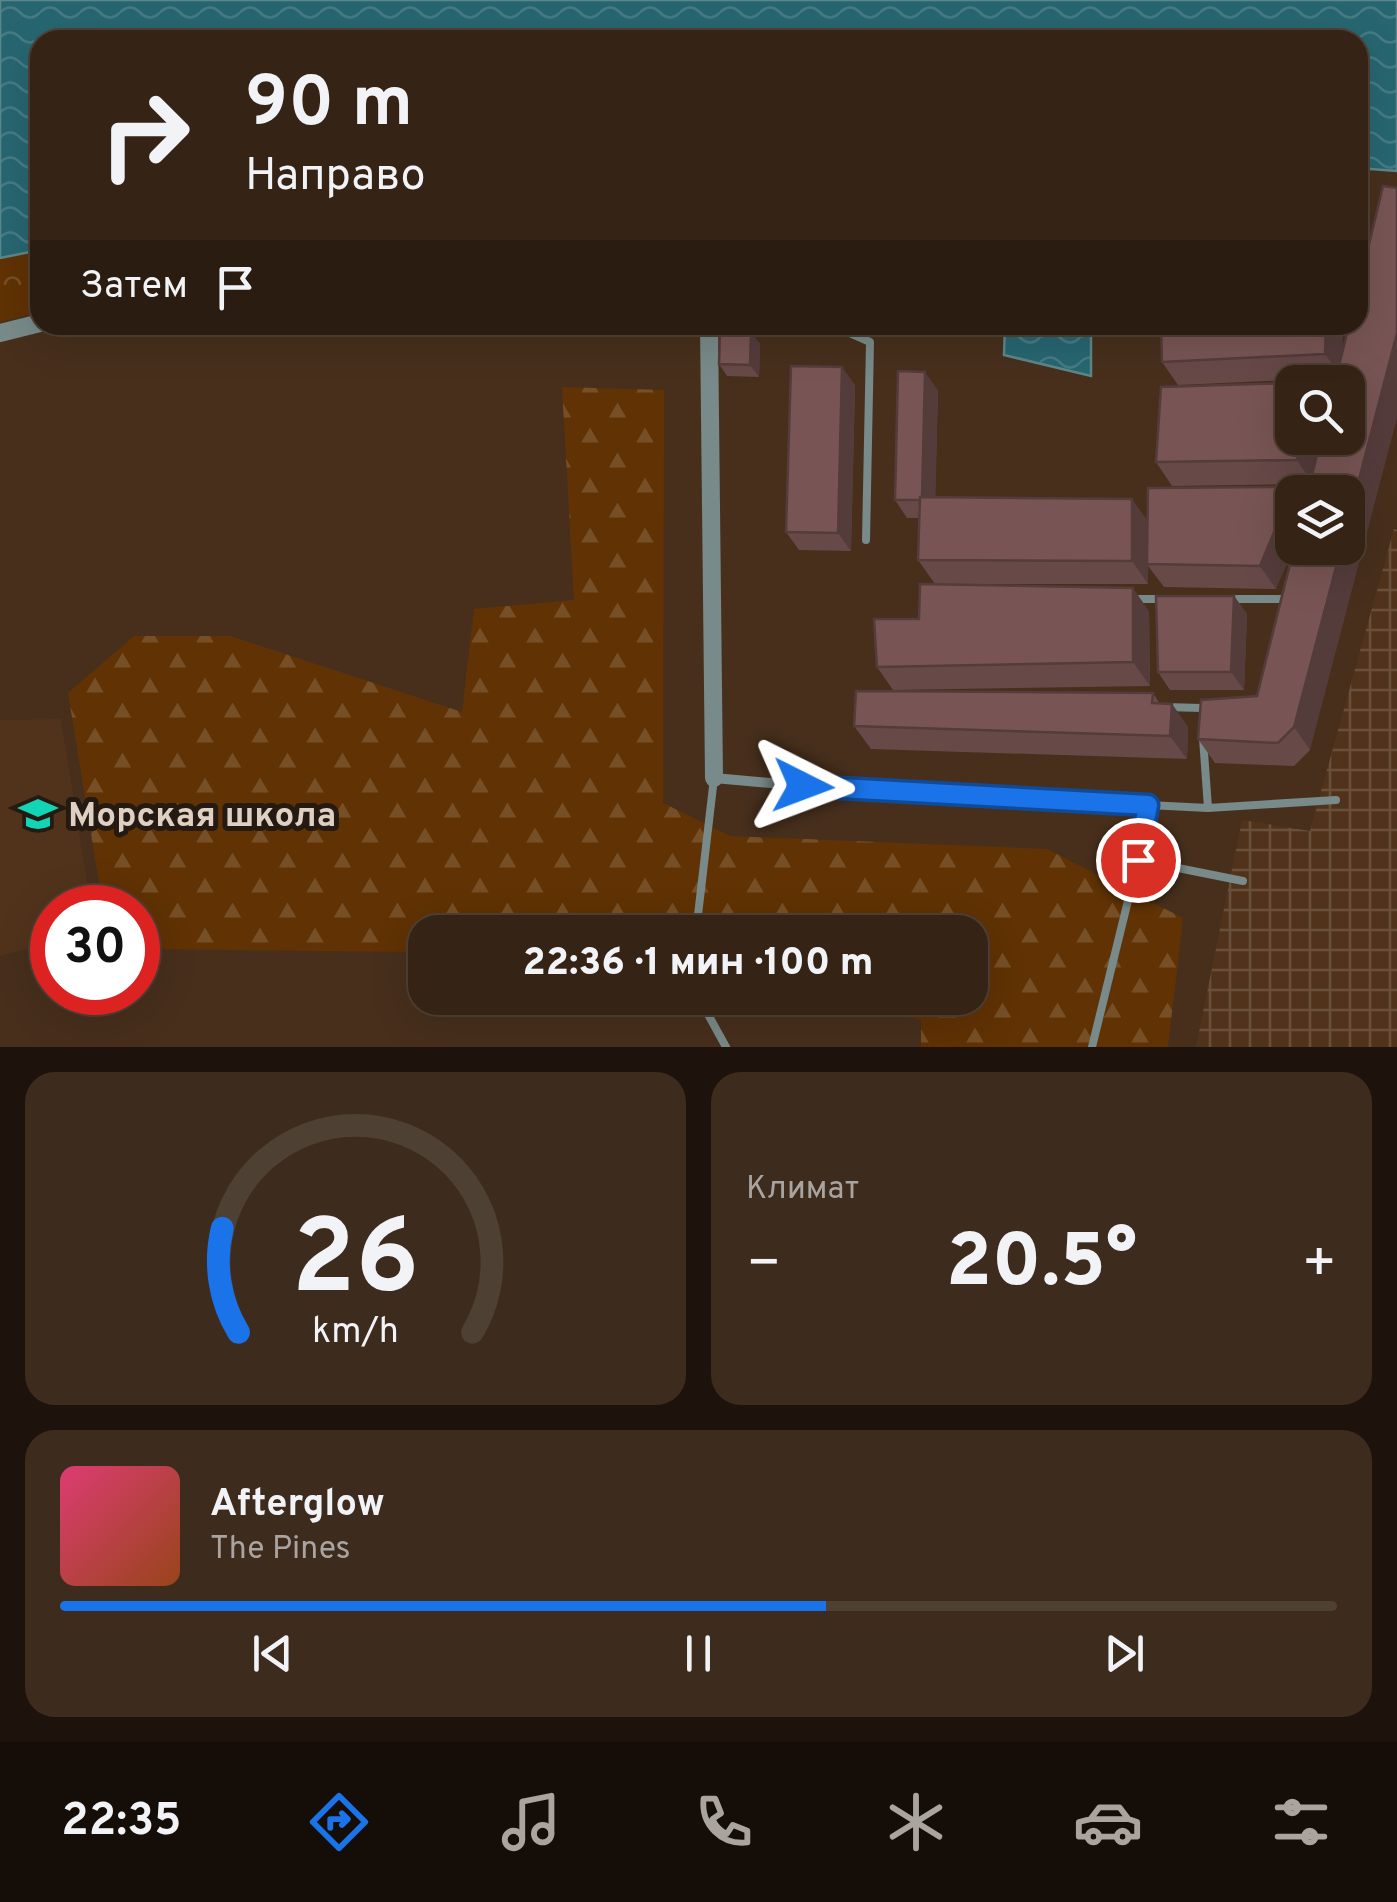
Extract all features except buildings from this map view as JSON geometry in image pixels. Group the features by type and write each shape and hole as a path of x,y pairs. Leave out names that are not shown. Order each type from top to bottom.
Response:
{"street":[{"path":"0,332 30,325"},
{"path":"710,335 714,778 822,788 1148,805"}],"lane":[{"path":"854,335 870,342 866,540"},
{"path":"1287,616 1296,582"},
{"path":"1117,598 1175,599"},
{"path":"1214,599 1292,599"},
{"path":"1161,707 1217,706"},
{"path":"1201,708 1208,808"},
{"path":"698,915 714,778"},
{"path":"1092,1047 1148,805 1208,808 1336,800"},
{"path":"1138,860 1243,880"},
{"path":"708,1015 726,1047"}],"shaded area":[{"path":"1394,529 1397,1047 1196,1047 1242,820 1310,831"},
{"name":"Морская школа","path":"61,719 87,885 30,885 30,948 0,956 0,720"}],"green space":[{"path":"30,252 30,314 0,322 0,258"},
{"path":"562,387 664,390 663,803 730,836 1047,849 1183,918 1168,1047 921,1047 921,1020 899,1015 988,1015 988,915 408,915 408,952 160,949 160,885 99,885 68,693 134,636 230,636 462,712 474,609 574,600"}],"water":[{"path":"0,0 1397,0 1397,171 1368,169 1368,30 30,30 30,252 0,258"},
{"path":"1005,335 1091,335 1091,376 1004,355"}],"place":[{"name":"Морская школа","path":"38,814"}],"route":[{"path":"803,786 1148,805 1138,860"}]}
